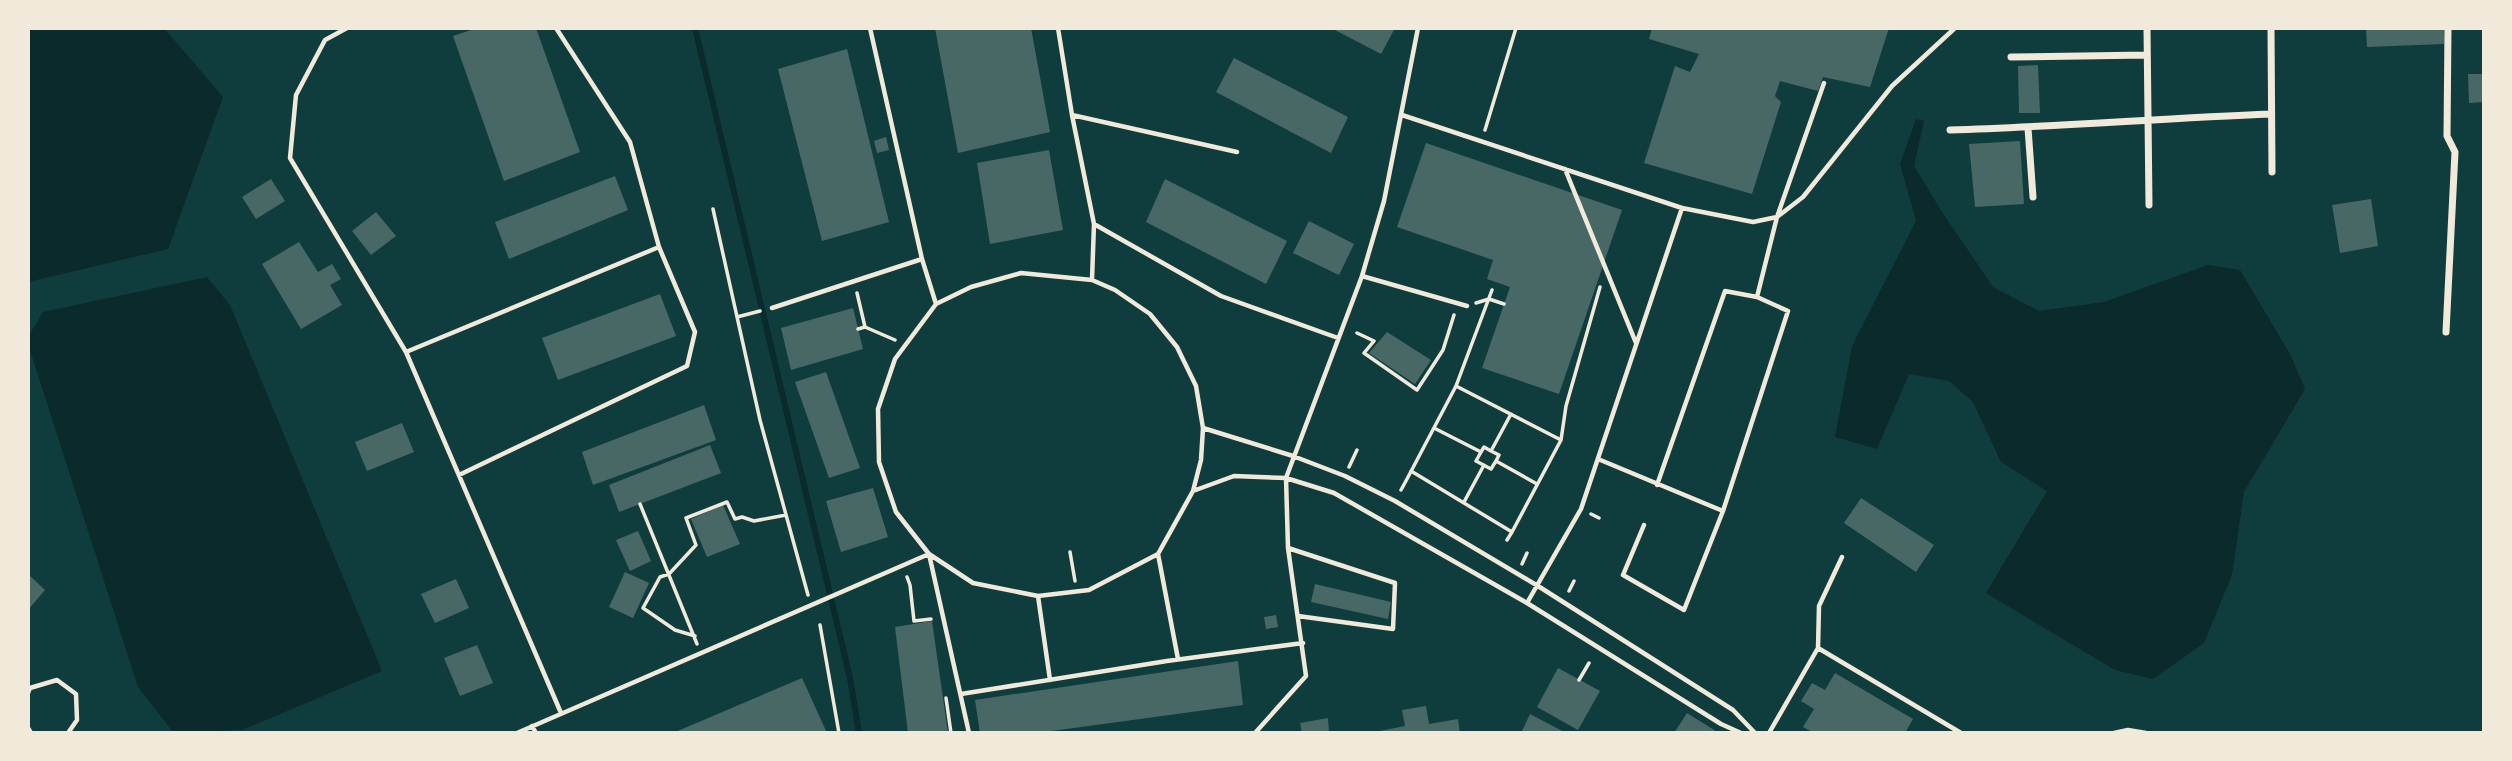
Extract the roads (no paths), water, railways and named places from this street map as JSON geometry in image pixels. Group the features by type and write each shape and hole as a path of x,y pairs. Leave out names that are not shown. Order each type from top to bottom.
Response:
{"street":[{"path":"2147,28 2149,205"},
{"path":"2271,28 2272,172"},
{"path":"2446,332 2455,152 2446,136 2448,28"},
{"path":"2011,57 2147,55"},
{"path":"1950,130 2272,114"},
{"path":"2028,128 2033,197"}],"lane":[{"path":"347,28 325,40 296,95 290,158 406,352 561,713"},
{"path":"459,475 687,366 695,332 659,247 630,142 556,28"},
{"path":"870,28 922,259 936,304"},
{"path":"1058,28 1094,224 1092,280"},
{"path":"1255,733 1306,676 1288,548 1286,478 1362,276 1384,201 1418,28"},
{"path":"1402,115 1682,208 1753,222 1777,217 1803,197 1892,86 1955,28"},
{"path":"1757,297 1777,217 1824,83"},
{"path":"1072,115 1237,152"},
{"path":"1565,169 1636,343"},
{"path":"1527,603 1581,509 1682,208"},
{"path":"1094,224 1221,296 1338,338"},
{"path":"406,352 659,247"},
{"path":"772,308 922,259"},
{"path":"1021,273 1092,280 1115,290 1150,314 1177,347 1196,386 1203,428 1201,460 1193,491 1158,554 1088,590 1038,596 973,583 929,554 896,512 879,462 878,410 895,359 936,304 971,287 1021,273"},
{"path":"1362,276 1467,306"},
{"path":"1644,524 1623,575 1684,610 1723,511 1788,311 1757,297 1725,291 1657,485"},
{"path":"1203,428 1293,456 1395,501 1538,586 1733,710 1755,733"},
{"path":"1598,459 1723,511"},
{"path":"1193,491 1234,476 1286,478 1334,493 1527,603 1721,724 1741,733"},
{"path":"1288,548 1395,583 1393,629 1298,617"},
{"path":"517,733 929,554"},
{"path":"929,554 969,733"},
{"path":"1158,554 1178,659"},
{"path":"1769,733 1818,649 1818,606 1842,557"},
{"path":"1038,596 1050,680"},
{"path":"961,694 1178,659 1303,643"},
{"path":"1818,649 1961,733"},
{"path":"28,692 30,688 57,680 76,694 77,720 68,733"},
{"path":"532,726 536,733"},
{"path":"28,728 31,733"},
{"path":"2114,733 2128,730 2146,733"}],"water":[{"path":"28,28 164,28 223,97 168,249 28,282"},
{"path":"1916,119 1924,121 1914,166 1993,287 2039,311 2104,302 2208,265 2240,270 2290,354 2305,389 2244,492 2232,575 2204,643 2153,679 2115,670 1986,593 2047,491 2001,462 1973,402 1949,381 1909,374 1877,449 1835,437 1852,346 1916,221 1900,164"},
{"path":"207,277 230,305 382,671 242,730 174,733 138,687 28,337 43,312"}],"waterway":[{"path":"695,28 850,678 859,733"}]}
